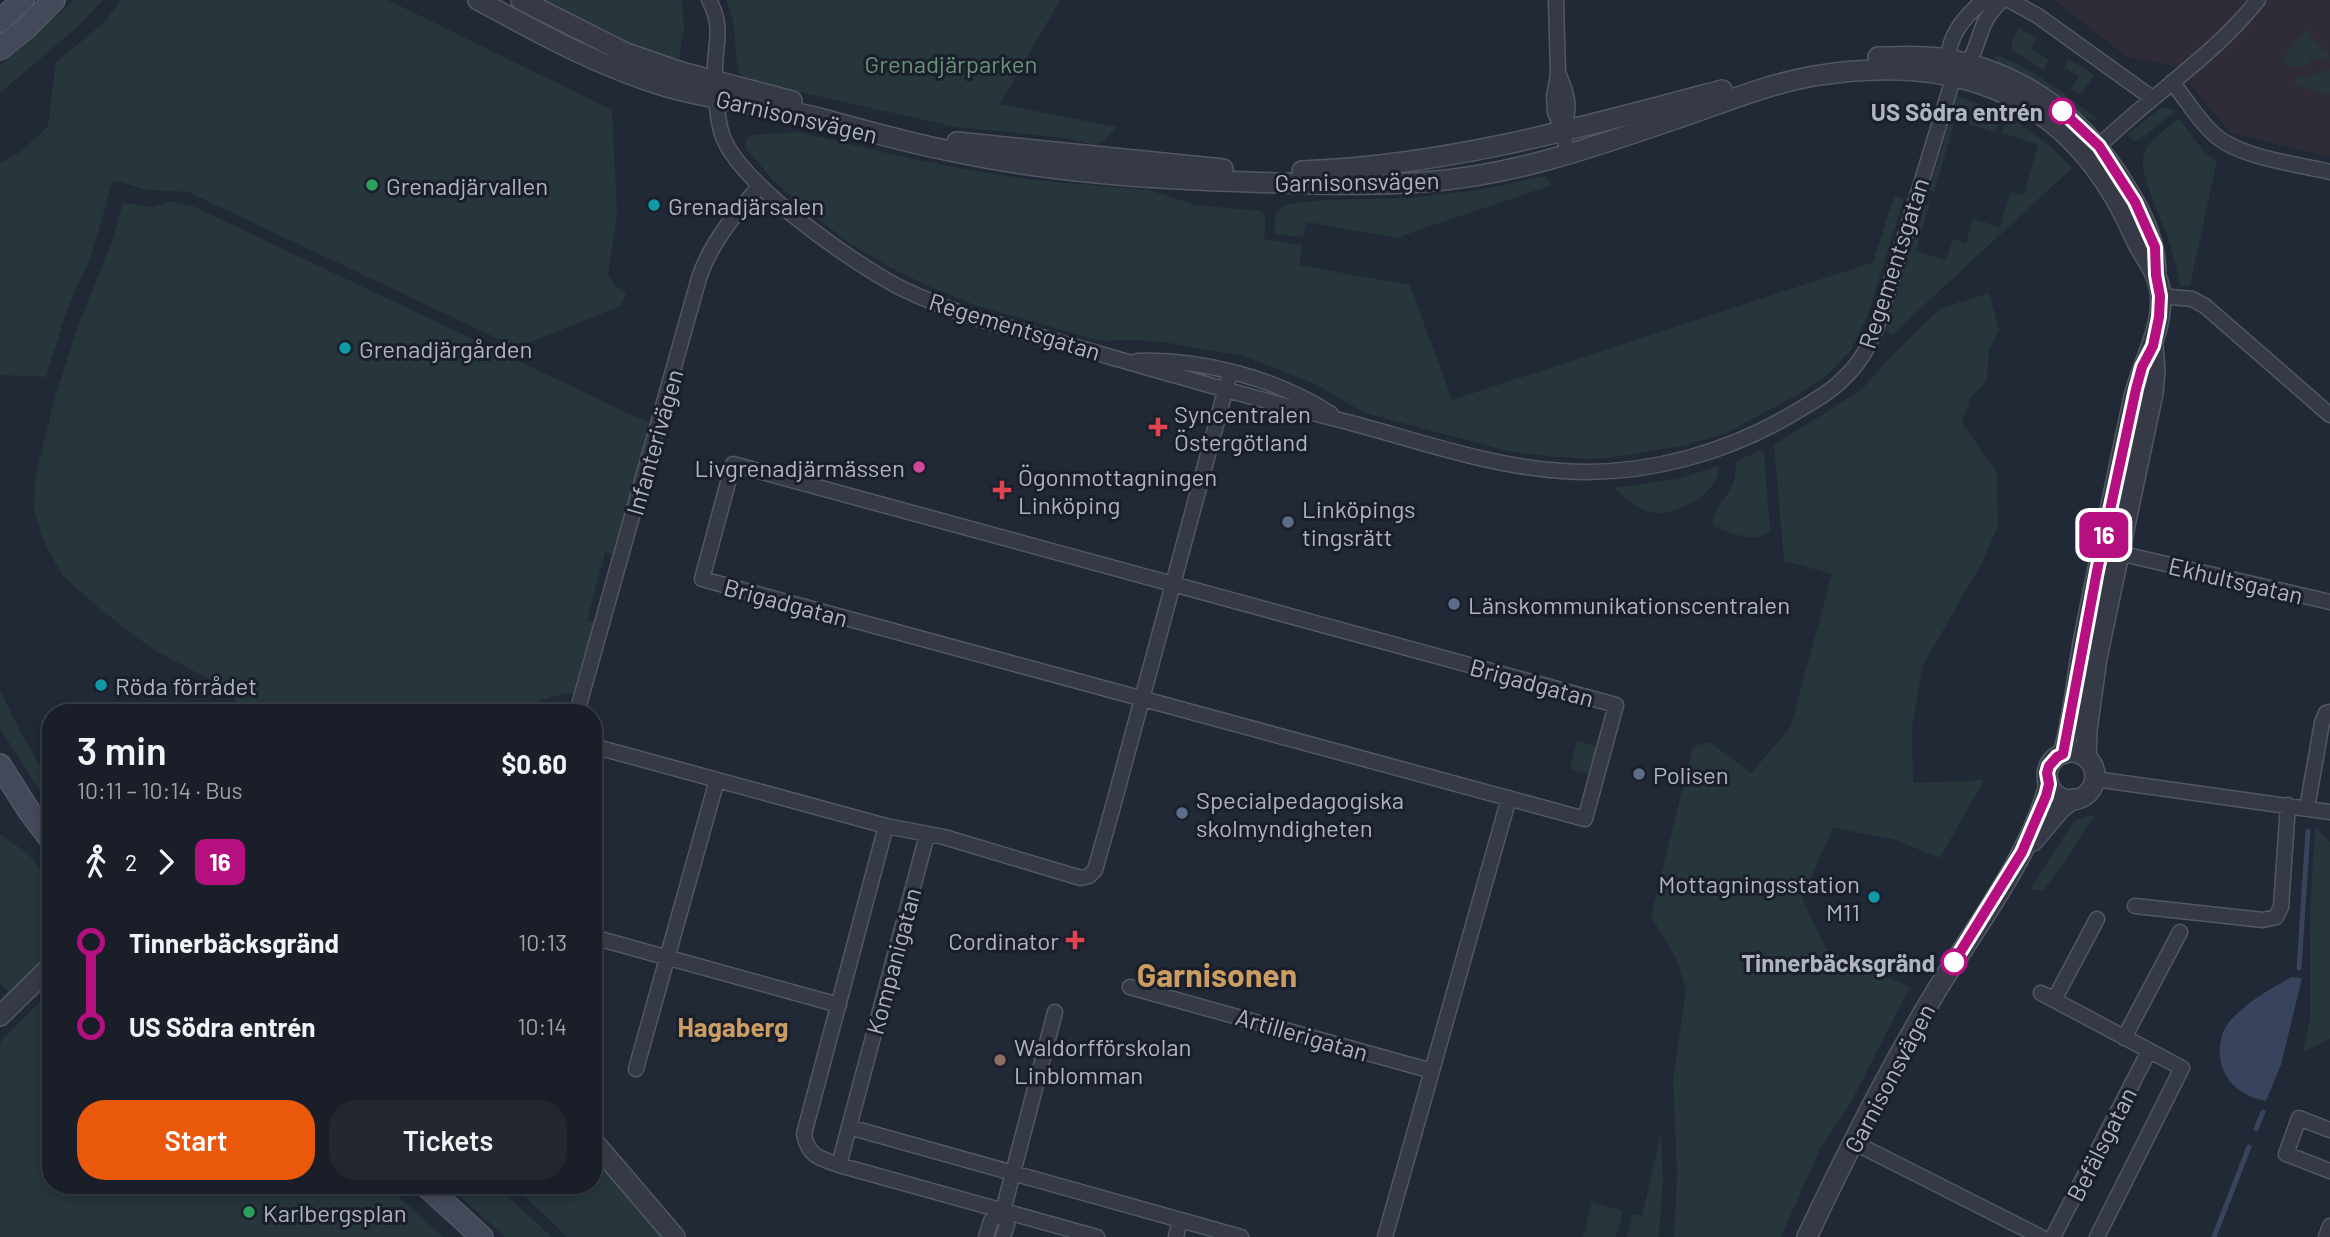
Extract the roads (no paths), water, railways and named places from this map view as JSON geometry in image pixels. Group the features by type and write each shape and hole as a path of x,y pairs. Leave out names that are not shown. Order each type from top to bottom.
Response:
{"main road":[{"path":"0,21 23,0"},
{"path":"0,49 54,0"},
{"path":"0,765 42,827"},
{"path":"435,1194 482,1237"}],"street":[{"name":"Garnisonsvägen","path":"478,0 618,70 677,89 716,89 960,142 1245,171 1299,171 1369,166 1491,148 1822,65 1874,57 1918,57 1957,66 2036,110 2094,151 2109,186 2156,275 2160,296 2153,346 2153,393 2111,551 2063,754"},
{"name":"Garnisonsvägen","path":"521,0 626,53 681,72 716,89 807,115 953,152 1064,170 1160,178 1275,183 1405,183 1465,178 1568,155 1797,79 1957,66"},
{"name":"Regementsgatan","path":"709,0 719,29 716,89 722,135 738,163 760,186 848,255 898,286 979,319 1303,412 1497,462 1564,471 1599,471 1677,462 1724,446 1782,421 1826,393 1846,376 1862,357 1877,327 1957,66"},
{"path":"1556,0 1558,74 1567,95 1569,111 1563,132 1568,155"},
{"path":"1957,66 1958,28 1971,10 1984,0"},
{"path":"1957,66 1985,20 2002,0"},
{"path":"2009,0 2038,16 2152,98"},
{"path":"2094,151 2152,98 2215,47 2258,0"},
{"path":"2172,82 2214,134 2227,145 2330,172"},
{"name":"Infanterivägen","path":"578,704 699,278 714,245 760,186"},
{"path":"2160,296 2192,299 2205,306 2330,415"},
{"name":"Regementsgatan","path":"1129,361 1164,360 1190,363 1230,373 1291,393 1341,421"},
{"path":"602,748 886,826 944,837 1081,878 1089,876 1095,870 1230,373"},
{"name":"Brigadgatan","path":"733,464 1174,584 1616,705 1585,819 702,579 733,464"},
{"name":"Garnisonsvägen","path":"2086,758 2087,730 2111,551"},
{"name":"Ekhultsgatan","path":"2111,551 2330,602"},
{"path":"2307,808 2323,718 2330,712"},
{"path":"2075,752 2086,758 2093,767 2095,779 2087,793 2073,799 2061,798 2049,784 2049,766 2063,754 2075,752"},
{"path":"2095,779 2330,812"},
{"path":"636,1069 717,780"},
{"name":"Garnisonsvägen","path":"1807,1237 1853,1142 1928,1005 2022,852 2049,784"},
{"path":"1385,1237 1508,798"},
{"name":"Garnisonsvägen","path":"2022,852 2061,808 2073,799"},
{"path":"2135,906 2263,920 2276,917 2281,907 2288,806"},
{"name":"Kompanigatan","path":"886,826 804,1134 806,1146 814,1155 839,1165 1097,1237"},
{"name":"Kompanigatan","path":"839,1165 927,835"},
{"path":"2097,919 2047,996 2149,1051"},
{"path":"2124,1038 2180,932"},
{"name":"Kompanigatan","path":"602,940 839,1004"},
{"path":"0,1016 42,975"},
{"name":"Artillerigatan","path":"1130,986 1432,1071"},
{"path":"1003,1237 1006,1225 1003,1211 1055,1012"},
{"name":"Befälsgatan","path":"2053,1237 2149,1051 2182,1068 2096,1237"},
{"path":"2330,1130 2299,1118 2286,1154 2330,1171"},
{"path":"849,1127 1241,1237"},
{"path":"1853,1142 2041,1237"},
{"path":"602,1152 674,1237"},
{"path":"986,1237 991,1221 1003,1211"},
{"path":"1175,1237 1180,1220"},
{"path":"2326,1237 2330,1226"}],"water":[{"path":"2292,977 2302,978 2281,1065 2266,1101 2246,1094 2231,1083 2220,1056 2222,1035 2230,1021 2244,1008"}],"waterway":[{"path":"2299,968 2308,831"},
{"path":"2256,1129 2263,1112"},
{"path":"2214,1237 2249,1147"}],"place":[{"name":"US Södra entrén","path":"2062,111"},
{"name":"Grenadjärvallen","path":"372,185"},
{"name":"Grenadjärsalen","path":"654,205"},
{"name":"Grenadjärgården","path":"345,348"},
{"name":"Syncentralen Östergötland","path":"1158,427"},
{"name":"Livgrenadjärmässen","path":"919,467"},
{"name":"Ögonmottagningen Linköping","path":"1002,490"},
{"name":"Linköpings tingsrätt","path":"1288,522"},
{"name":"Länskommunikationscentralen","path":"1454,604"},
{"name":"Röda förrådet","path":"101,685"},
{"name":"Polisen","path":"1639,774"},
{"name":"Specialpedagogiska skolmyndigheten","path":"1182,813"},
{"name":"Mottagningsstation M11","path":"1874,897"},
{"name":"Cordinator","path":"1075,940"},
{"name":"Tinnerbäcksgränd","path":"1954,962"},
{"name":"Waldorfförskolan Linblomman","path":"1000,1060"},
{"name":"Karlbergsplan","path":"249,1212"}],"district":[{"name":"Garnisonen","path":"1217,974"},
{"name":"Hagaberg","path":"733,1026"}],"park label":[{"name":"Grenadjärparken","path":"951,63"}]}
